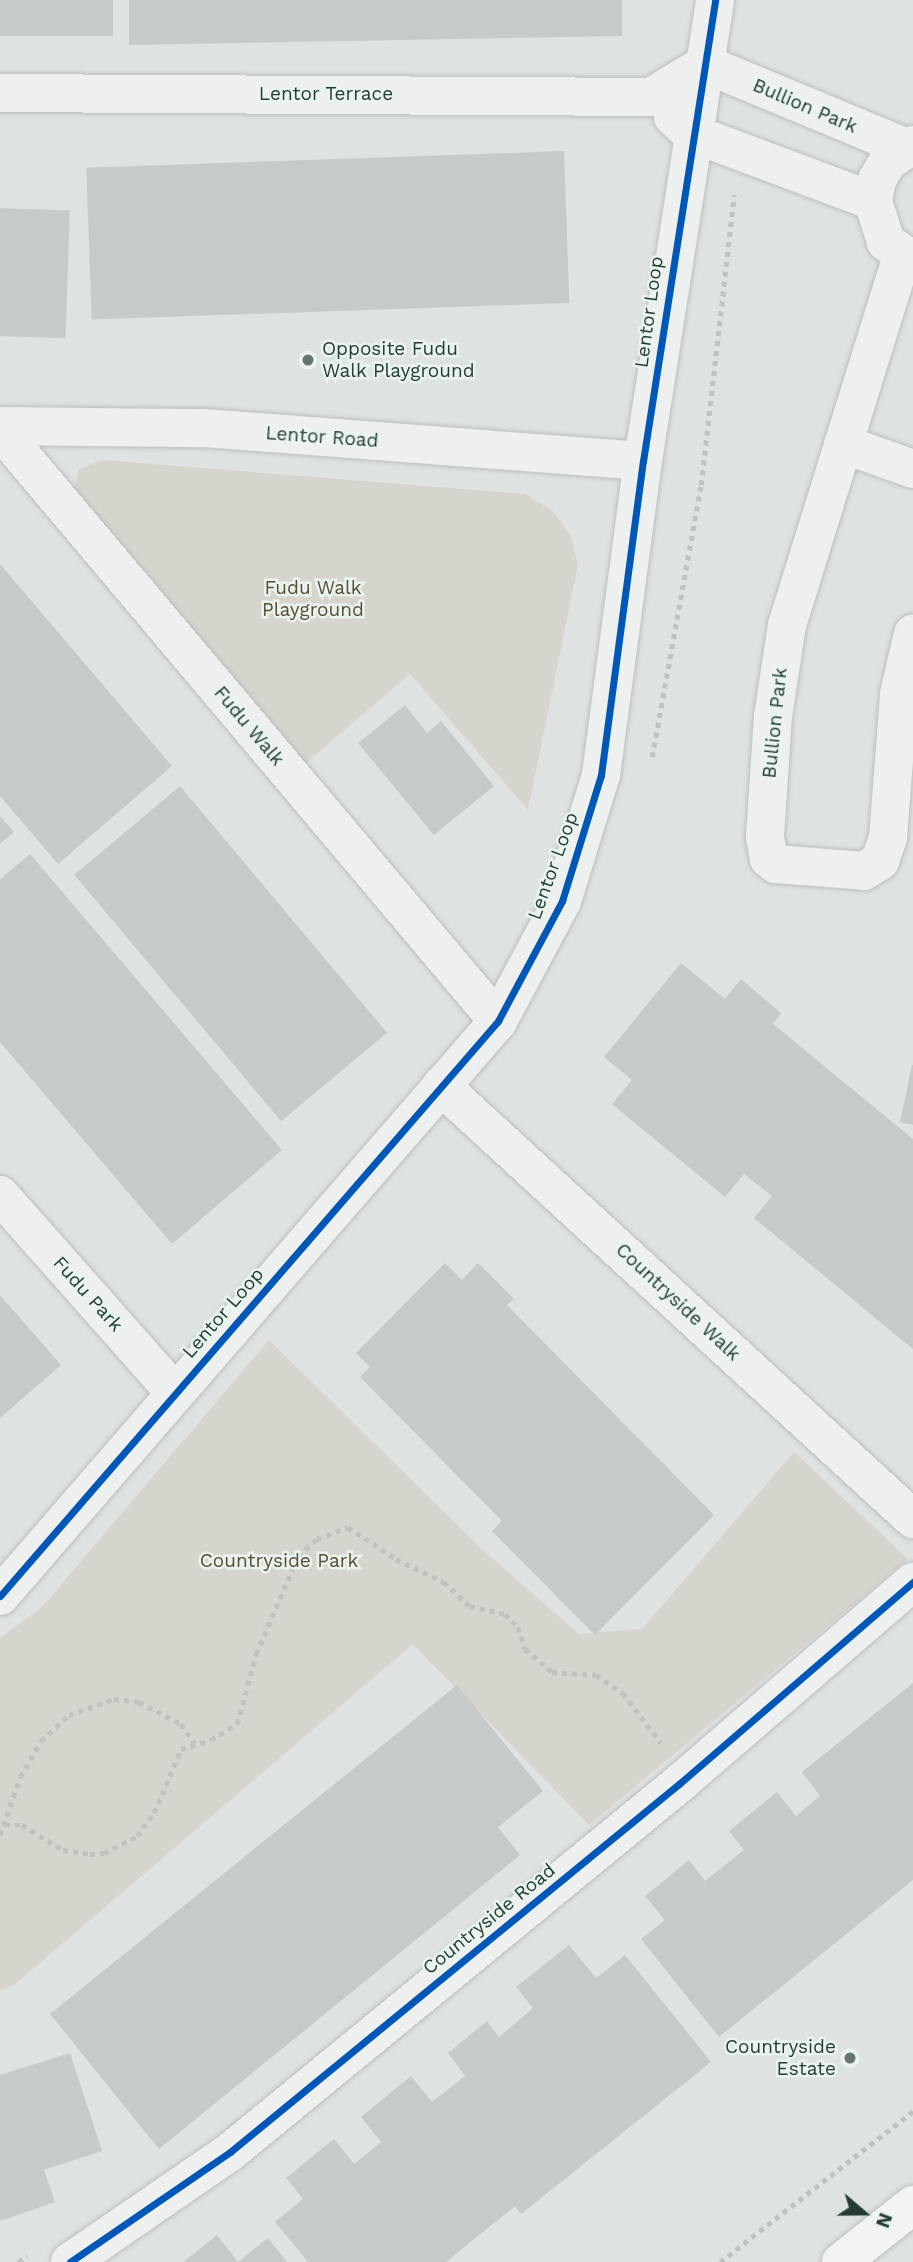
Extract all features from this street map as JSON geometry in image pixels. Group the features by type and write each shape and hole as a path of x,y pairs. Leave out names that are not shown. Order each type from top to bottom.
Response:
{"main road":[{"path":"841,2262 913,2205"}],"street":[{"name":"Lentor Loop","path":"0,1596 498,1021 562,901 601,775 691,134 715,0"},
{"path":"705,64 651,97 691,134 873,201"},
{"name":"Bullion Park","path":"705,64 909,146"},
{"name":"Lentor Terrace","path":"0,93 651,97"},
{"path":"907,258 886,242 873,201 877,180 909,146"},
{"name":"Bullion Park","path":"907,258 843,444 787,625 773,716 765,837 769,859 786,868 864,871 875,867 888,838 903,767 899,694 913,634"},
{"name":"Lentor Road","path":"0,428 204,428 643,461"},
{"name":"Fudu Walk","path":"0,428 498,1021"},
{"path":"843,444 913,469"},
{"name":"Countryside Walk","path":"442,1086 913,1519"},
{"name":"Fudu Park","path":"0,1195 175,1393"},
{"name":"Countryside Road","path":"70,2262 230,2152 680,1783 913,1583"}],"path":[{"path":"5,1825 22,1825 63,1850 104,1853 137,1836 154,1813 181,1749 211,1740 237,1724 256,1654 298,1556 317,1539 348,1527 397,1559 444,1582 470,1606 505,1614 518,1627 525,1649 552,1672 596,1675 623,1693 670,1754"},
{"path":"0,1835 20,1777 41,1741 69,1715 114,1699 139,1702 181,1724 195,1743"},
{"path":"720,2262 913,2111"}],"green space":[{"name":"Fudu Walk Playground","path":"103,460 525,494 553,511 571,536 578,565 528,810 410,674 299,769 73,493 79,469"},
{"name":"Countryside Park","path":"269,1340 484,1551 579,1634 642,1629 794,1452 908,1559 589,1825 413,1644 14,1985 0,1991 0,1638 42,1607"}],"building":[{"path":"0,0 113,0 113,36 0,36"},
{"path":"129,0 622,0 622,36 129,45"},
{"path":"564,151 569,303 92,320 86,168"},
{"path":"0,208 70,210 65,338 0,336"},
{"path":"0,564 172,766 58,864 0,796"},
{"path":"405,705 427,733 441,721 494,786 434,835 358,743"},
{"path":"180,786 387,1033 281,1121 74,875"},
{"path":"0,816 14,832 0,844"},
{"path":"30,854 282,1150 172,1244 0,1042 0,879"},
{"path":"681,963 725,999 741,979 781,1013 773,1024 913,1139 913,1349 754,1218 772,1196 744,1174 725,1197 612,1104 632,1080 604,1057"},
{"path":"913,1065 913,1125 900,1122"},
{"path":"445,1263 462,1280 478,1263 514,1299 507,1305 714,1515 595,1635 492,1531 502,1521 360,1377 370,1367 356,1353"},
{"path":"0,1295 61,1365 0,1418"},
{"path":"913,1683 913,1880 719,2037 641,1939 665,1920 645,1896 689,1860 705,1881 744,1850 729,1831 777,1792 796,1816 820,1796 802,1772"},
{"path":"457,1685 543,1791 498,1827 520,1855 159,2149 50,2014"},
{"path":"569,1945 596,1978 625,1955 711,2062 521,2214 515,2206 446,2262 308,2262 275,2222 303,2199 286,2178 334,2139 354,2164 381,2142 361,2117 411,2076 432,2102 465,2076 448,2053 487,2021 499,2037 533,2008 516,1987"},
{"path":"70,2053 102,2151 44,2170 55,2202 0,2221 0,2075"},
{"path":"217,2235 238,2262 183,2262"},
{"path":"268,2238 287,2262 238,2262"}],"cycle path":[{"path":"0,1596 498,1021 562,901 601,775 643,461 715,0"},
{"path":"70,2262 230,2152 680,1783 913,1582"}],"place":[{"name":"Opposite Fudu Walk Playground","path":"308,360"},
{"name":"Countryside Estate","path":"850,2058"}]}
